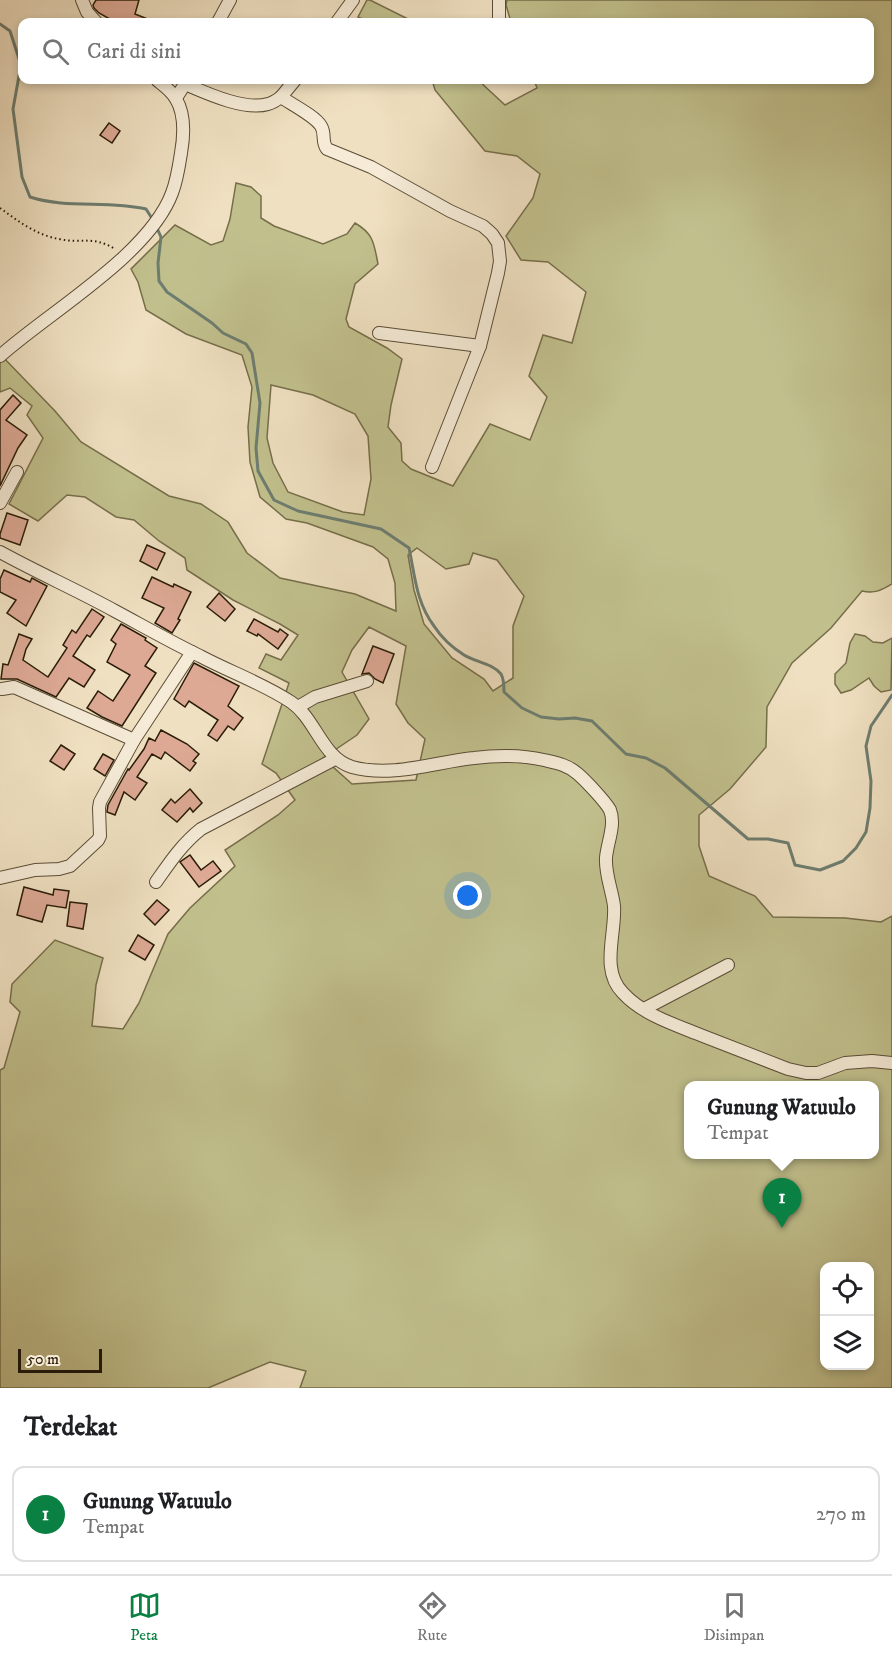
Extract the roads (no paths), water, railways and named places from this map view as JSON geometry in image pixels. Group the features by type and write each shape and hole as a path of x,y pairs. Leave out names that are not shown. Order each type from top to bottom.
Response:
{"street":[{"path":"82,0 92,18"},
{"path":"220,18 230,0"},
{"path":"340,18 353,0"},
{"path":"499,0 499,18"},
{"path":"0,356 122,258 148,232 172,195 178,170 183,125 176,98 161,84"},
{"path":"176,98 185,84"},
{"path":"190,84 216,97 240,104 258,105 268,104 281,97 292,84"},
{"path":"281,97 320,124 327,149 372,167 450,211 483,226 498,243 500,261 480,346 432,467"},
{"path":"379,333 480,346"},
{"path":"0,504 17,472"},
{"path":"0,552 192,652 279,694 298,707 335,759 349,766 383,771 513,755 571,767 607,806 610,813 612,830 606,862 614,903 615,922 611,963 614,980 624,995 644,1009 675,1024 788,1069 806,1073 818,1072 845,1063 872,1061 892,1063"},
{"path":"0,878 35,870 70,866 98,840 101,831 100,802 134,740 192,652"},
{"path":"298,707 315,697 367,681"},
{"path":"2,689 14,687 134,740"},
{"path":"156,882 177,851 201,829 335,759"},
{"path":"644,1009 728,965"}],"waterway":[{"path":"0,24 10,31 18,56"},
{"path":"18,82 13,109 22,177 30,197 58,203 132,206 146,209 153,220"},
{"path":"156,226 161,237 158,263 159,281 167,292 223,333 246,344 252,353 260,403 256,448 258,471 274,500 298,511 381,529 409,548 423,608 437,630 464,655 497,670 503,678 504,692 522,708 541,717 592,721 626,754 646,758 665,768 748,839 768,839 788,843 795,865 820,870 843,861 856,848 866,832 871,781 866,746 871,726 892,695"}],"place":[{"name":"Gunung Watuulo","path":"782,1228"}]}
